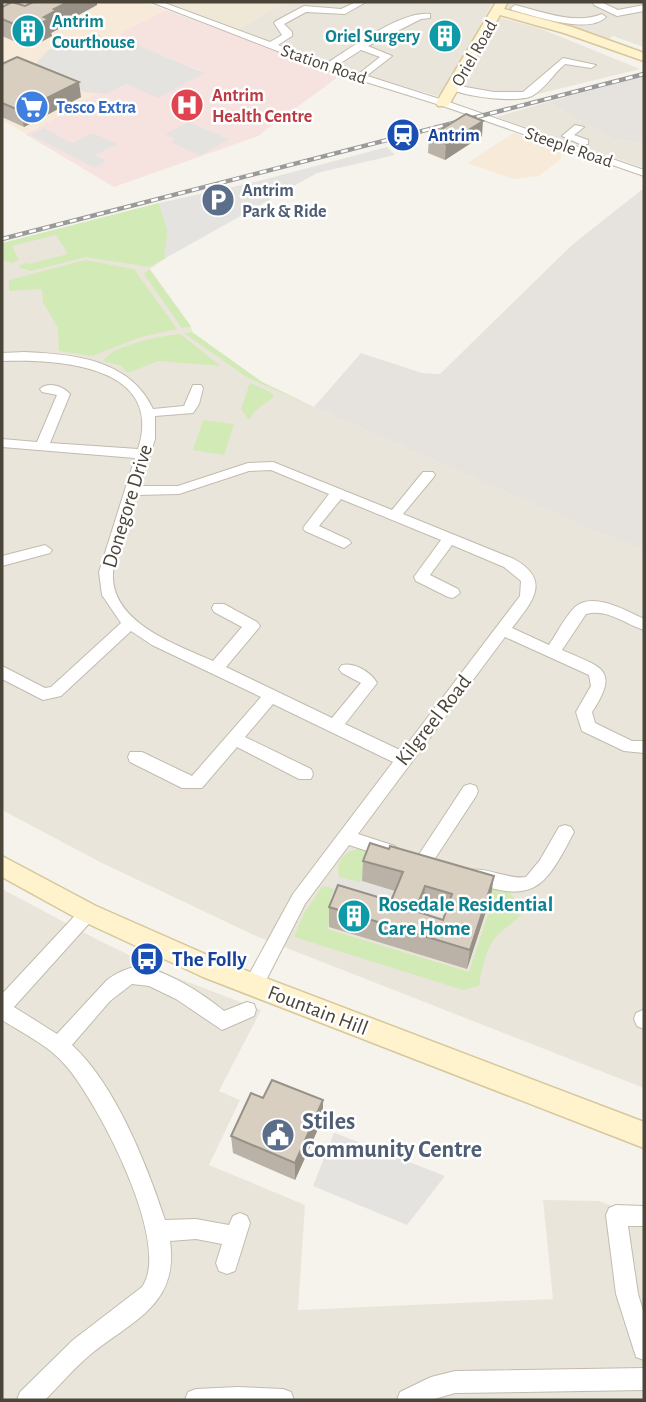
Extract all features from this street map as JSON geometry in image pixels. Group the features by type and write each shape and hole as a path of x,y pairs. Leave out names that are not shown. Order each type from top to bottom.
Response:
{"street":[{"name":"Station Road","path":"155,2 270,46 494,121"},
{"path":"270,46 287,36 279,23 304,9 342,12 362,2"},
{"path":"597,3 617,13 644,8"},
{"path":"500,6 644,57"},
{"name":"Oriel Road","path":"443,103 500,6"},
{"path":"515,8 579,22 595,22 602,17"},
{"path":"542,23 553,15"},
{"path":"327,66 419,16 427,16"},
{"path":"360,46 387,56 366,72"},
{"path":"454,88 509,97 525,96 562,56 591,65"},
{"name":"Steeple Road","path":"494,121 644,173"},
{"path":"579,127 567,135 597,146 588,154"},
{"name":"Donegore Drive","path":"2,357 48,355 101,367 134,388 148,413 150,428 109,556 106,578 110,599 130,624 157,641 403,759"},
{"path":"148,413 188,410 193,404 197,388"},
{"path":"42,446 64,394 59,390 46,389"},
{"path":"2,443 143,454"},
{"name":"Kilgreel Road","path":"131,491 178,490 248,467 267,465 509,563 525,574 529,583 528,593 502,630 299,899 250,998"},
{"path":"394,516 428,475"},
{"path":"338,493 310,527 344,543"},
{"path":"449,539 421,578 453,593"},
{"path":"2,561 45,550"},
{"path":"216,669 252,626 219,608"},
{"path":"553,651 584,608 605,609 644,625"},
{"path":"2,672 43,694 55,692 130,624"},
{"path":"502,630 591,668 599,677 599,690 584,712 588,727 630,747 644,747"},
{"path":"335,726 369,683 368,679 347,669"},
{"path":"136,757 194,783 271,696"},
{"path":"235,739 305,774"},
{"path":"424,861 470,791"},
{"path":"345,837 509,886 526,886 538,877 565,832"},
{"name":"Fountain Hill","path":"2,866 250,998 644,1135"},
{"path":"28,1400 79,1349 151,1293 160,1273 158,1231 133,1167 104,1106 74,1060 59,1046 2,1009 88,913"},
{"path":"59,1046 113,986 131,976 151,978 182,992 202,1003 222,1021 250,998"},
{"path":"644,1216 616,1215 627,1294 644,1349"},
{"path":"158,1231 237,1229 226,1263"},
{"path":"408,1400 431,1388 455,1382 644,1379"},
{"path":"196,1400 283,1400"}],"shaded area":[{"path":"60,2 143,2 166,10 125,30 120,36 158,98 126,84 25,133 2,120 2,16"},
{"path":"165,2 285,2 237,30"},
{"path":"285,2 493,2 444,92 437,96 365,75 237,30"},
{"path":"510,2 644,2 644,47 613,36 607,40 511,10 507,8"},
{"name":"Antrim Health Centre","path":"166,10 342,74 258,136 114,187 25,134 61,115 57,113 102,92 108,94 126,84 158,97 204,72 126,41 120,35"},
{"path":"501,18 539,28 640,69 513,100 501,98 497,92 462,86 496,22"},
{"path":"91,33 99,34 106,42 123,39 205,73 158,98 126,84 108,94 85,92 31,69 47,51"},
{"path":"644,76 644,143 613,139 548,102"},
{"path":"548,102 613,139 644,143 644,168 496,117"},
{"path":"189,122 229,139 200,156 171,142 175,139 165,134"},
{"path":"44,128 72,143 93,133 118,144 95,155 106,161 95,168 31,135"},
{"path":"514,133 557,148 561,151 561,159 539,176 514,179 467,163"},
{"name":"Antrim Park & Ride","path":"387,147 395,155 317,173 166,258 164,256 168,231 159,203 255,182"},
{"path":"644,188 644,550 590,529 314,407 361,353 422,373 440,374 572,245"},
{"path":"159,205 166,258 150,269 193,333 262,382 590,529 644,550 644,1088 256,936 102,863 2,810 2,245"},
{"path":"339,877 400,892 390,918 330,900"},
{"path":"2,889 172,976 261,1010 219,1091 240,1100 209,1165 305,1205 298,1310 553,1299 543,1200 599,1201 644,1218 644,1400 2,1400"},
{"path":"334,1133 445,1176 407,1225 313,1186"}],"green space":[{"path":"159,203 168,231 166,258 149,267 86,257 31,271 18,267 27,262 29,264 68,254 56,235 12,246 19,260 12,263 2,260 2,243"},
{"path":"85,260 134,269 177,329 141,337 92,356 59,351 58,328 43,302 42,289 9,291 9,280"},
{"path":"149,269 191,327 182,328 144,274"},
{"path":"192,332 262,382 314,407 247,377 184,333"},
{"path":"180,334 221,366 158,361 128,373 121,366 103,361 108,355 126,346"},
{"path":"250,383 272,393 274,397 256,410 249,420 241,409"},
{"path":"203,420 234,424 224,455 193,450"},
{"path":"361,848 510,893 524,911 493,942 486,955 479,986 463,990 294,937 304,913 323,886 334,889 330,899 336,902 327,929 469,972 494,896 393,866 368,863 360,883 339,877 338,866 342,857"}],"building":[{"path":"12,2 25,6 33,2 68,2 44,17 49,19 28,30 2,19 2,7"},
{"path":"17,57 79,82 21,111 2,103 2,64"},
{"path":"466,114 483,121 446,144 429,137"},
{"path":"370,843 389,849 390,846 494,876 470,950 329,907 338,885 391,901 403,872 363,861","holes":["425,886 452,894 443,920 415,911"]},
{"name":"Stiles Community Centre","path":"272,1080 323,1100 295,1163 231,1136 251,1093 263,1098"}],"railway":[{"path":"2,239 644,74"}],"place":[{"name":"Antrim Courthouse","path":"28,31"},
{"name":"Oriel Surgery","path":"445,36"},
{"name":"Antrim Health Centre","path":"187,105"},
{"name":"Tesco Extra","path":"32,107"},
{"name":"Antrim","path":"403,135"},
{"name":"Antrim Park & Ride","path":"218,200"},
{"name":"Rosedale Residential Care Home","path":"354,916"},
{"name":"The Folly","path":"147,959"},
{"name":"Stiles Community Centre","path":"278,1135"}]}
